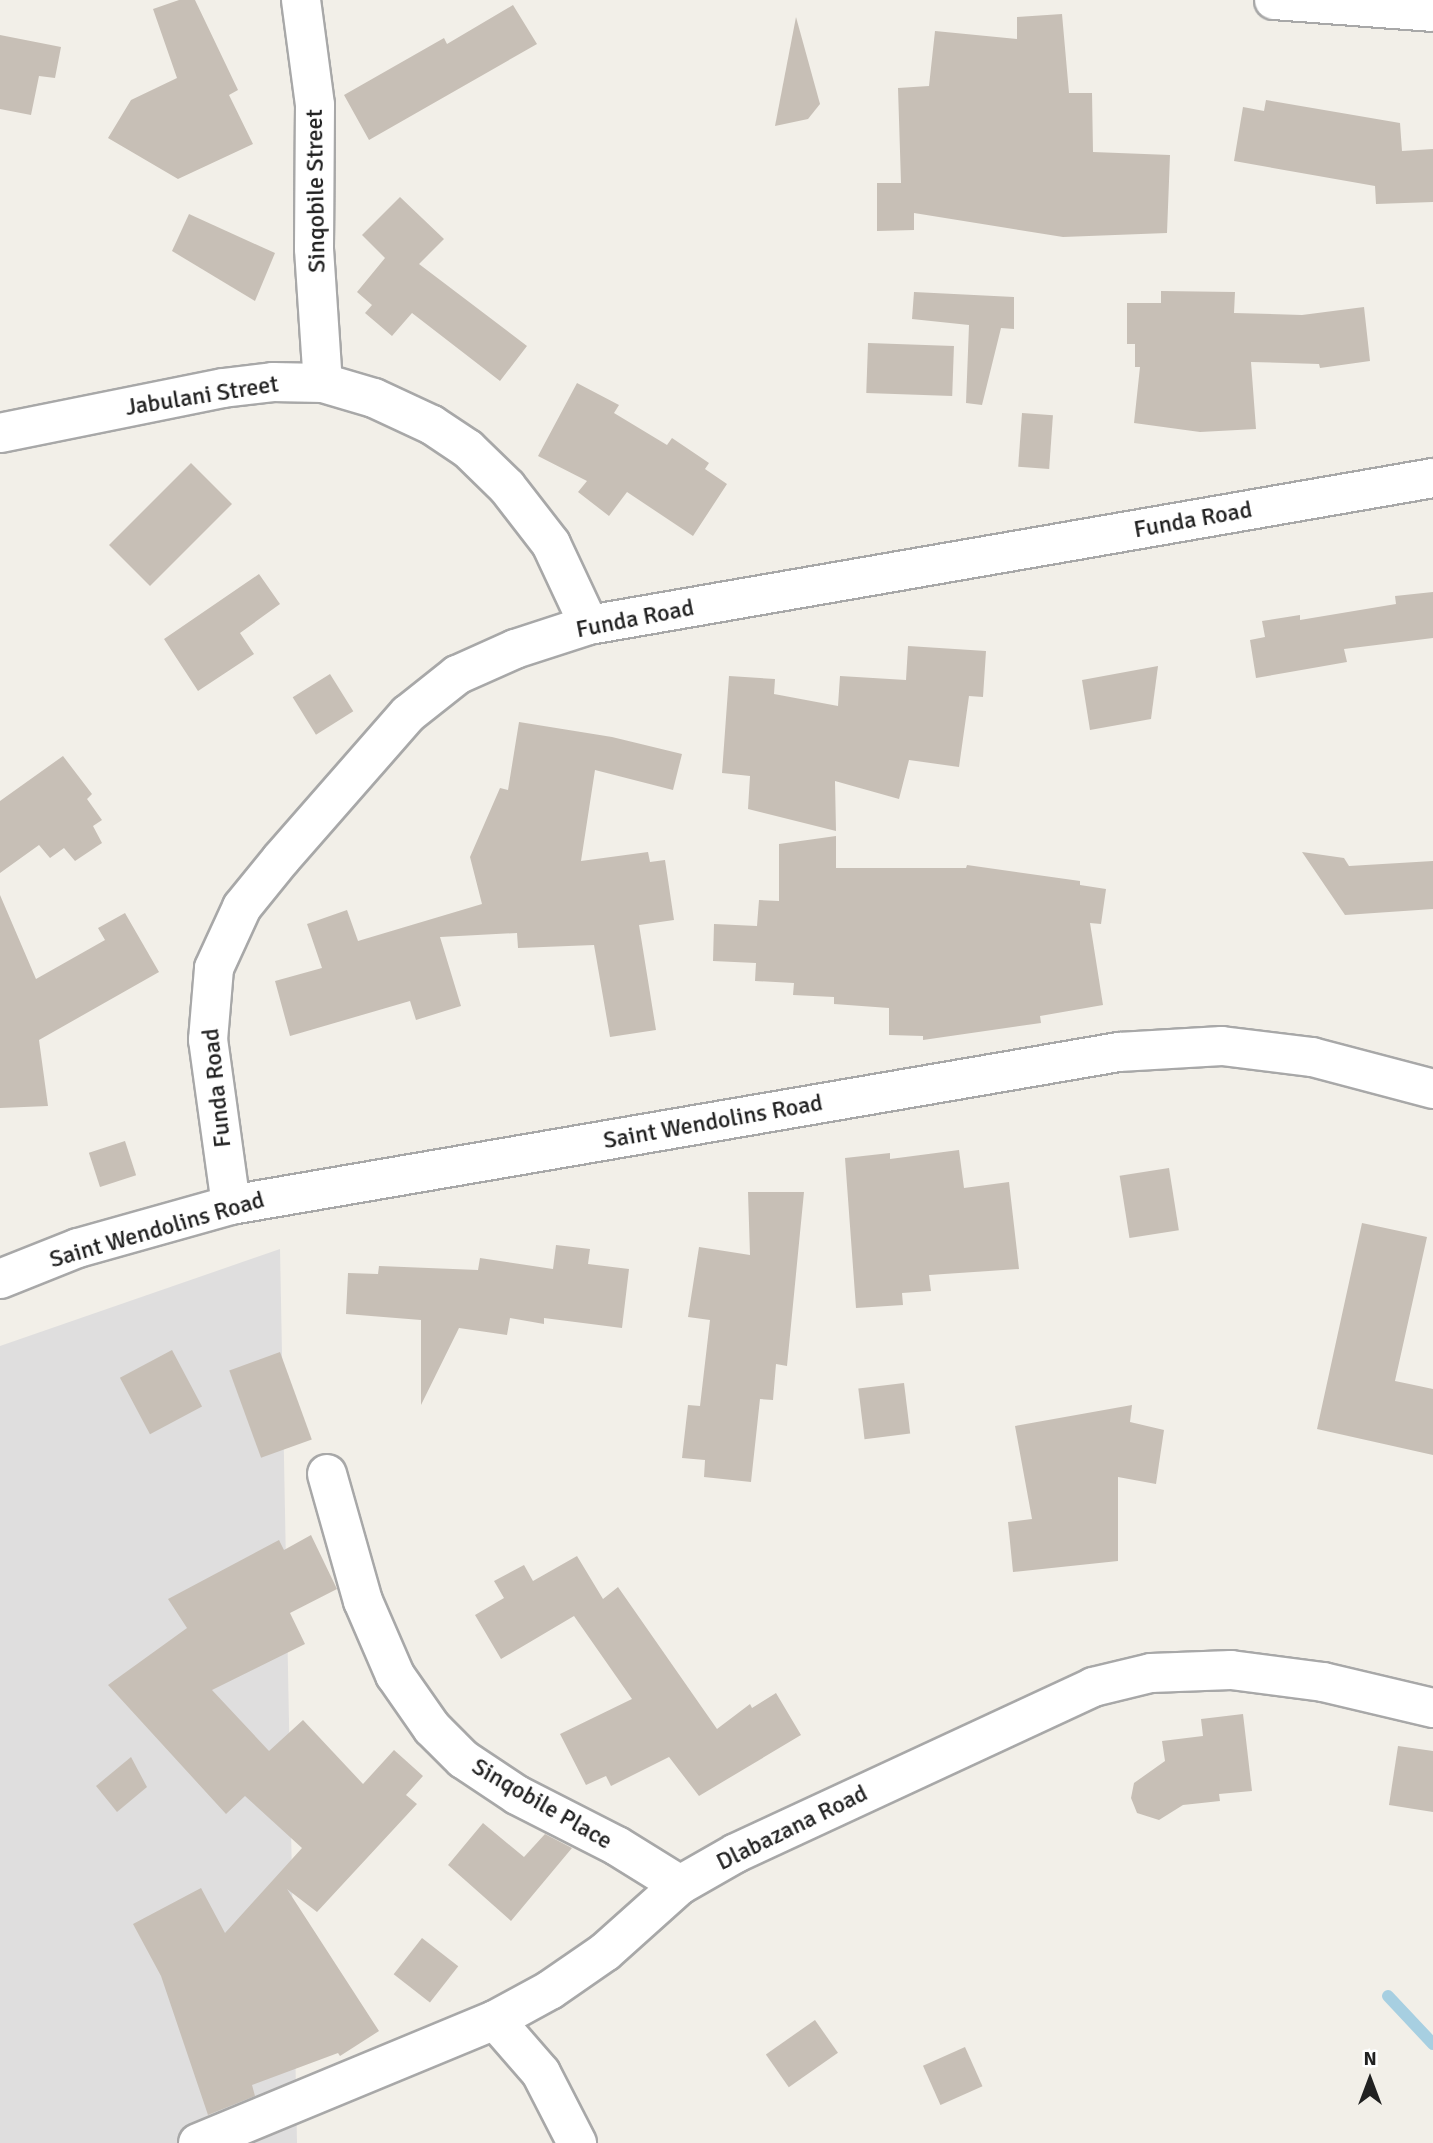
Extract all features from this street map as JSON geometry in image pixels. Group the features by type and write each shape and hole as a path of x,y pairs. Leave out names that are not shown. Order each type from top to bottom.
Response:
{"street":[{"name":"Sinqobile Street","path":"301,0 316,105 314,249 323,383"},
{"path":"1274,0 1433,12"},
{"name":"Jabulani Street","path":"0,433 223,388 273,382 323,383 386,403 432,425 468,449 507,486 551,544 589,625"},
{"name":"Funda Road","path":"231,1205 208,1040 214,968 242,907 408,714 457,675 516,649 589,625 1433,478"},
{"name":"Saint Wendolins Road","path":"0,1279 78,1248 231,1205 1119,1052 1222,1046 1312,1057 1433,1089"},
{"name":"Sinqobile Place","path":"327,1474 363,1601 395,1675 432,1728 463,1759 517,1795 617,1846 680,1885"},
{"name":"Dlabazana Road","path":"198,2143 495,2020 550,1990 605,1952 642,1916 680,1885 736,1853 1093,1687 1151,1673 1231,1670 1323,1682 1433,1708"},
{"path":"495,2020 541,2073 577,2143"}],"shaded area":[{"path":"280,1249 297,2143 0,2143 0,1346"}],"building":[{"path":"179,0 195,0 238,90 229,95 253,144 178,179 108,138 131,100 177,78 153,9"},
{"path":"513,5 537,44 369,140 344,95 444,38 447,44"},
{"path":"1062,14 1069,93 1092,93 1093,152 1170,155 1167,233 1063,237 914,213 914,230 877,231 877,183 901,183 898,88 929,86 935,31 1017,39 1017,17"},
{"path":"796,17 820,104 808,119 775,126"},
{"path":"0,35 61,47 55,78 39,76 31,115 0,109"},
{"path":"1266,100 1400,123 1402,151 1433,149 1433,202 1376,204 1375,186 1234,161 1243,107 1264,111"},
{"path":"400,197 444,239 419,264 527,346 500,381 412,313 392,336 365,313 372,305 357,292 385,258 362,235"},
{"path":"189,214 275,253 255,301 172,251"},
{"path":"1161,291 1235,292 1234,313 1302,315 1364,307 1370,361 1320,368 1319,364 1251,362 1256,429 1200,432 1134,423 1140,367 1135,367 1135,344 1127,344 1127,303 1161,303"},
{"path":"914,292 1014,297 1014,329 1001,328 982,405 966,403 969,325 912,319"},
{"path":"868,343 954,346 952,396 866,393"},
{"path":"577,383 619,405 614,413 667,445 672,438 709,463 705,469 727,484 693,536 627,492 609,516 578,492 587,481 538,456"},
{"path":"1022,413 1053,415 1049,469 1018,467"},
{"path":"191,463 232,504 150,586 109,545"},
{"path":"259,574 280,604 240,633 254,654 198,691 164,639"},
{"path":"1433,592 1433,638 1344,649 1347,662 1256,678 1250,640 1265,637 1262,621 1300,615 1300,620 1396,604 1395,596"},
{"path":"908,646 986,651 983,697 969,696 959,767 909,760 899,799 835,781 836,831 748,809 750,776 722,773 729,676 775,679 774,694 838,706 840,676 906,680"},
{"path":"1158,666 1151,719 1090,730 1082,680"},
{"path":"330,674 353,711 316,735 293,697"},
{"path":"519,722 612,737 682,754 673,790 595,770 581,861 648,852 650,862 665,860 674,920 639,925 656,1030 610,1037 594,945 518,948 517,933 440,937 461,1006 416,1020 410,1001 290,1036 275,981 322,968 307,924 347,910 358,941 482,904 470,857 500,788 508,790"},
{"path":"63,756 92,794 87,799 102,820 93,826 102,843 75,861 64,848 50,858 39,845 0,873 0,801"},
{"path":"836,836 836,868 966,868 967,865 1080,881 1080,885 1106,889 1101,924 1090,923 1103,1005 1040,1016 1041,1023 923,1040 923,1036 889,1035 889,1008 834,1004 834,997 793,995 794,983 755,981 756,963 713,961 714,924 757,926 759,900 779,901 779,844"},
{"path":"1302,852 1344,858 1349,866 1433,861 1433,909 1345,915"},
{"path":"0,895 36,979 105,940 98,928 125,913 159,972 39,1040 48,1106 0,1108"},
{"path":"125,1141 136,1175 100,1187 89,1153"},
{"path":"959,1150 964,1188 1009,1182 1019,1269 929,1275 931,1291 902,1293 903,1305 856,1308 845,1158 890,1153 890,1159"},
{"path":"1169,1168 1179,1230 1129,1238 1120,1176"},
{"path":"748,1192 804,1192 787,1366 776,1364 773,1400 760,1399 751,1482 704,1477 705,1460 682,1458 688,1405 700,1406 710,1320 688,1317 699,1247 750,1255"},
{"path":"1362,1223 1427,1237 1395,1381 1433,1389 1433,1455 1317,1429"},
{"path":"556,1245 590,1249 588,1264 629,1269 622,1328 544,1318 544,1324 510,1318 507,1335 459,1328 421,1405 421,1320 346,1314 348,1273 378,1274 379,1266 478,1270 480,1258 553,1269"},
{"path":"172,1350 202,1407 150,1434 120,1378"},
{"path":"280,1352 312,1439 261,1458 229,1370"},
{"path":"904,1383 910,1434 865,1439 858,1389"},
{"path":"1132,1405 1130,1422 1164,1430 1156,1484 1118,1477 1118,1561 1013,1572 1008,1522 1032,1519 1015,1426"},
{"path":"311,1535 337,1589 290,1613 305,1644 212,1690 269,1751 303,1720 363,1784 394,1750 423,1776 406,1795 417,1804 317,1912 287,1889 379,2031 340,2056 338,2053 252,2085 255,2096 208,2115 161,1976 133,1924 201,1888 225,1933 302,1848 245,1796 226,1814 108,1685 187,1628 168,1599 279,1540 284,1550"},
{"path":"577,1556 603,1599 618,1587 717,1729 750,1704 752,1708 776,1693 801,1735 699,1796 669,1757 611,1786 606,1776 586,1785 560,1734 632,1699 574,1616 501,1659 475,1615 504,1598 494,1581 524,1565 533,1581"},
{"path":"1243,1714 1252,1791 1219,1794 1220,1801 1183,1805 1159,1820 1137,1813 1131,1798 1134,1783 1165,1761 1162,1741 1203,1736 1201,1719"},
{"path":"1398,1746 1433,1751 1433,1812 1389,1805"},
{"path":"131,1757 147,1787 117,1812 96,1786"},
{"path":"483,1823 524,1857 545,1834 572,1848 511,1921 448,1865"},
{"path":"422,1938 458,1966 430,2003 394,1974"},
{"path":"815,2020 838,2053 789,2087 766,2054"},
{"path":"965,2047 982,2086 940,2105 923,2066"}],"waterway":[{"path":"1388,1996 1433,2044"}]}
